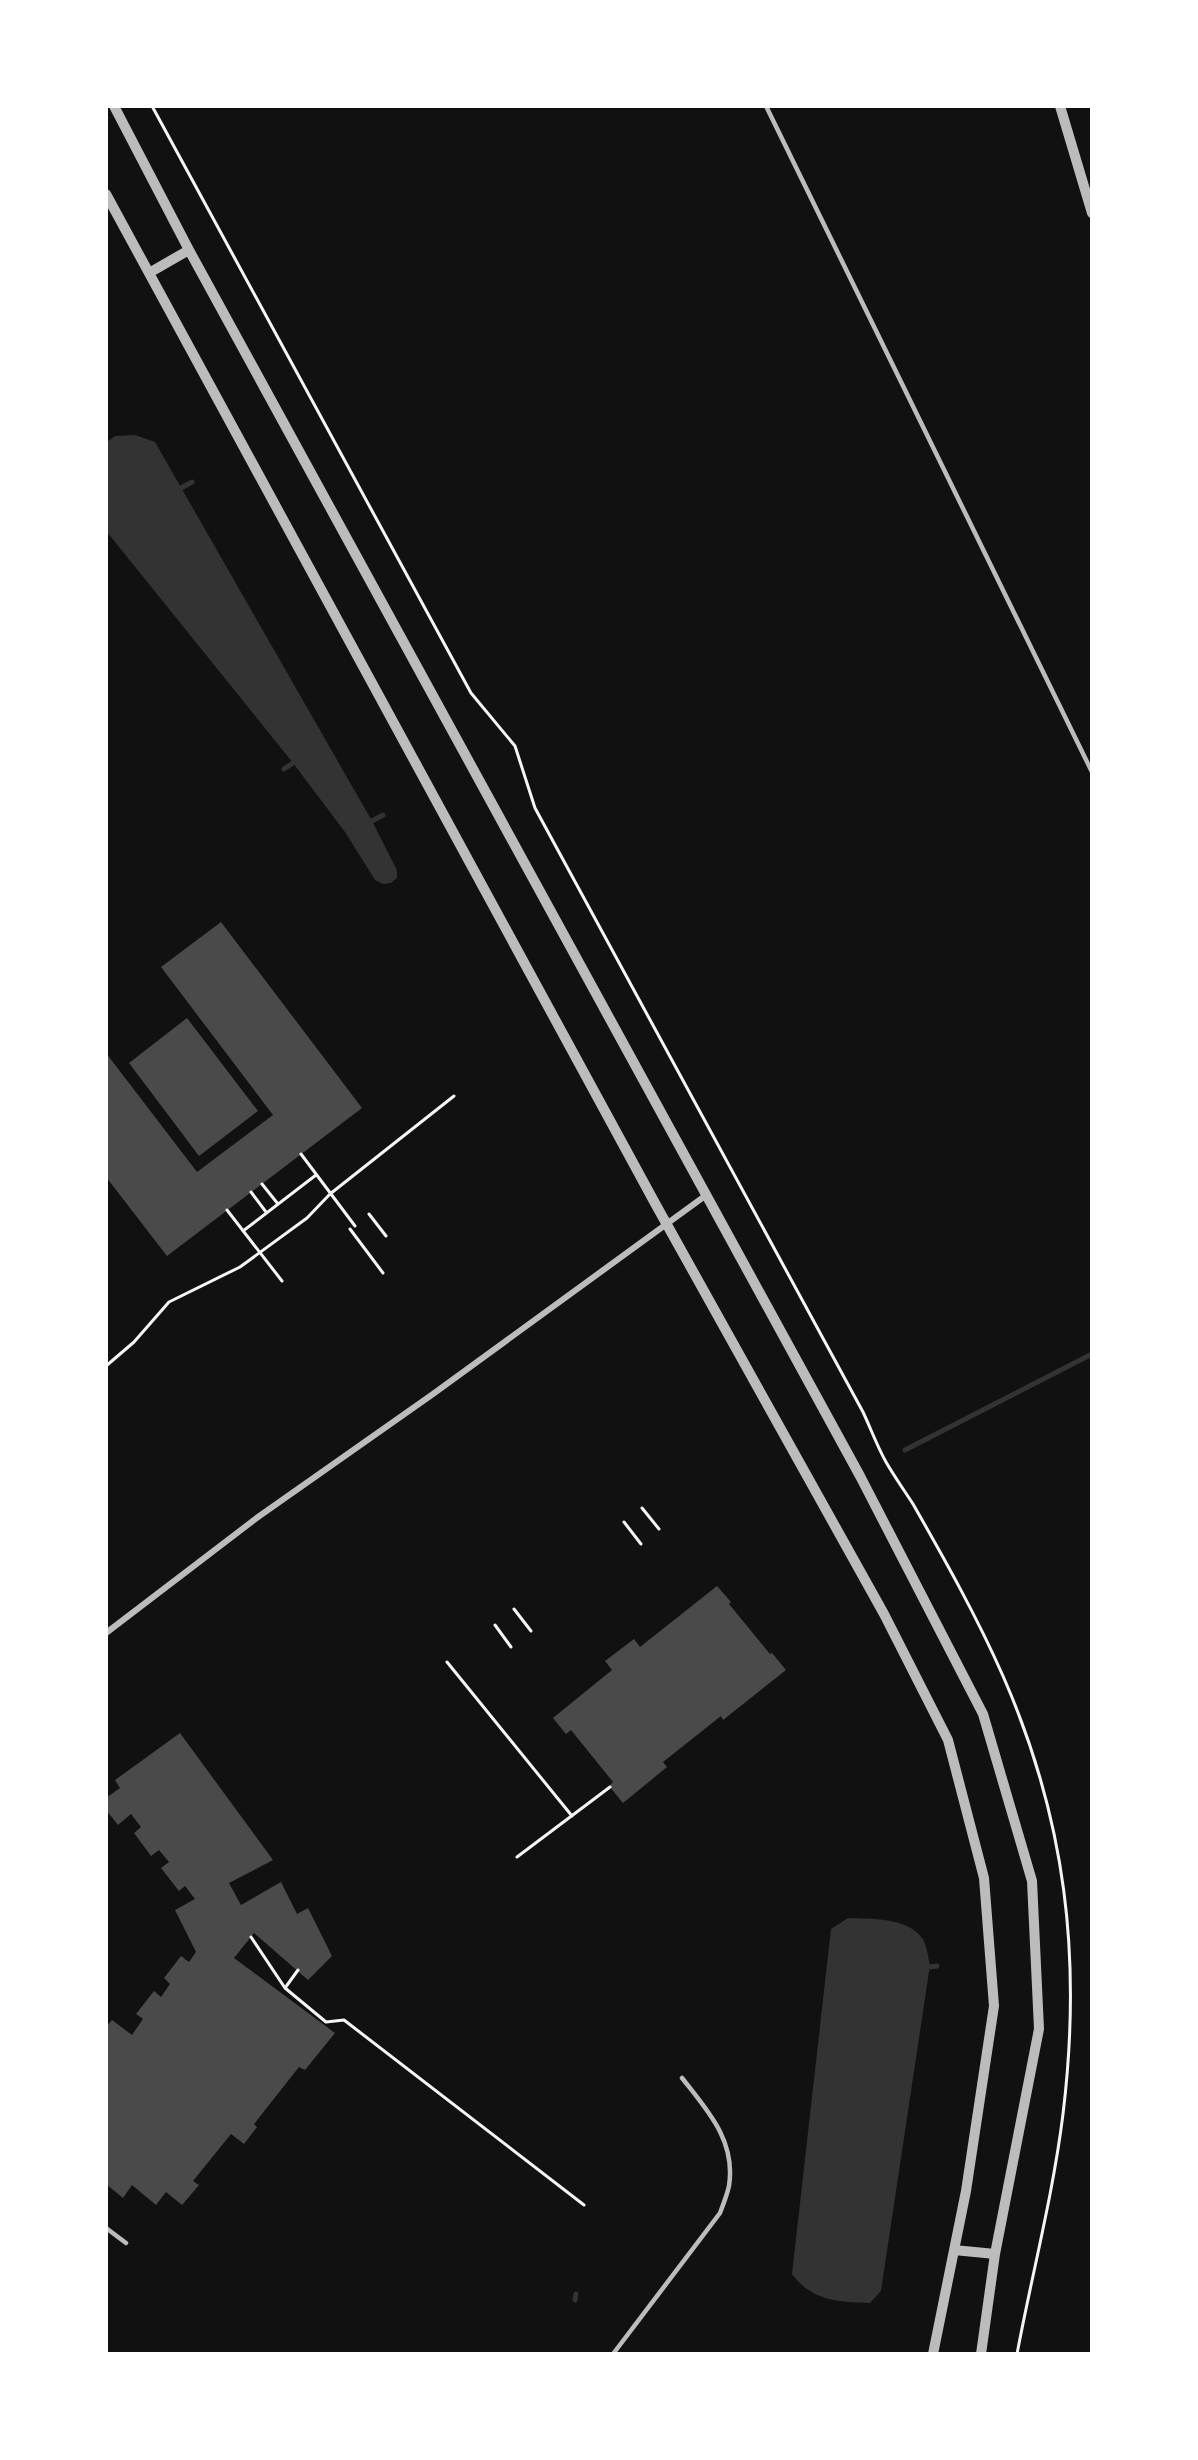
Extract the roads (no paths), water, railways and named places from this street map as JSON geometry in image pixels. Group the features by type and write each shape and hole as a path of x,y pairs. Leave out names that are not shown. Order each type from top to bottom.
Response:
{"street":[{"path":"114,106 189,250 860,1476 983,1714 1032,1881 1039,2029 995,2254 981,2354"},
{"path":"1060,106 1092,213"},
{"path":"106,194 666,1224 884,1614 948,1740 984,1878 994,2006 966,2191 933,2354"},
{"path":"149,273 189,250"},
{"path":"106,1632 258,1516 433,1394 705,1196"},
{"path":"954,2250 995,2254"}],"lane":[{"path":"766,106 1092,772"},
{"path":"613,2354 720,2213 729,2186 728,2148 716,2121 682,2078"},
{"path":"106,2228 126,2243"}],"waterway":[{"path":"181,488 192,482"},
{"path":"284,769 293,763"},
{"path":"372,821 383,815"},
{"path":"905,1450 1092,1354"},
{"path":"930,1967 937,1966"},
{"path":"575,2300 576,2294"}]}
